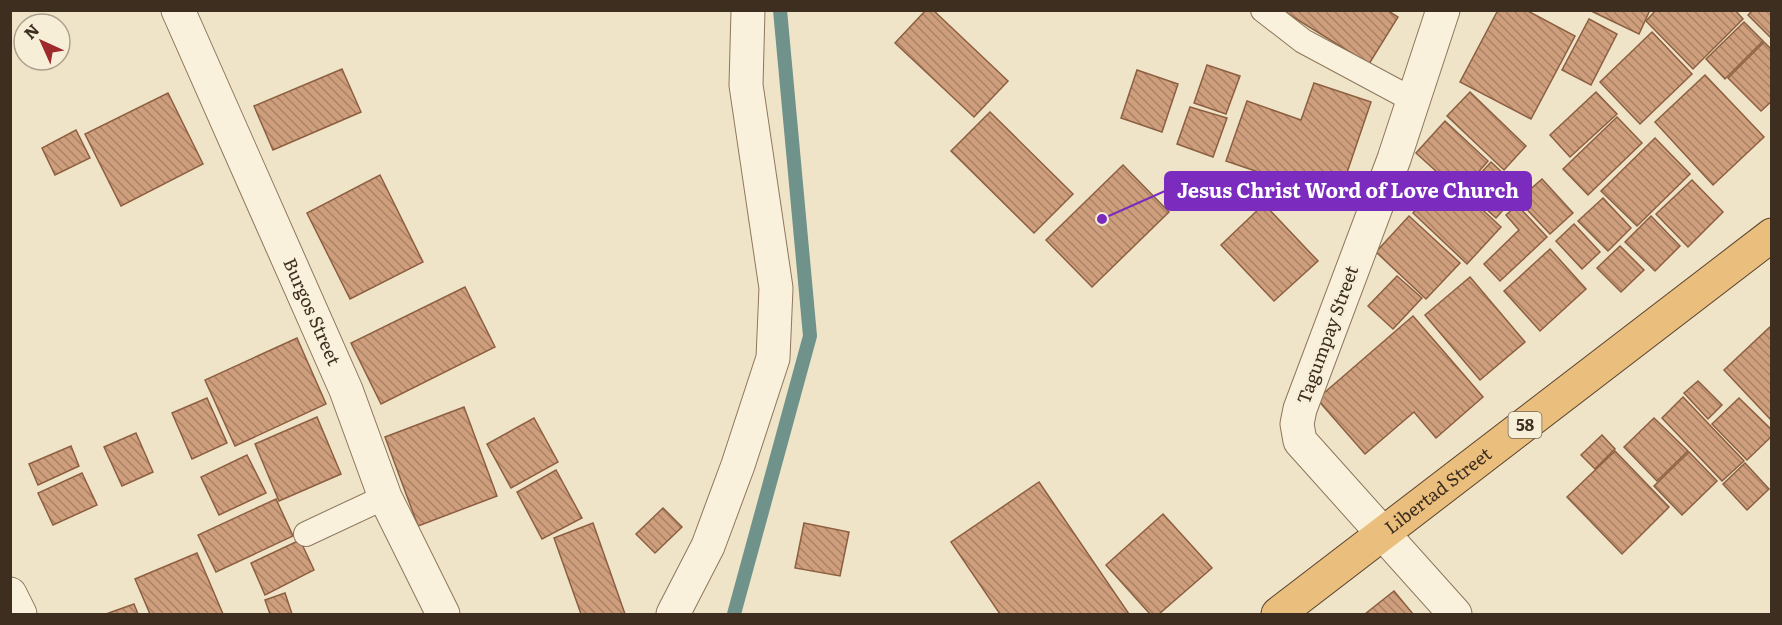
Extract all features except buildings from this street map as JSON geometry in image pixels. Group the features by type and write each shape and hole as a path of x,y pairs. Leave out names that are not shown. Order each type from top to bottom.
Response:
{"highway":[{"name":"Libertad Street","path":"1278,615 1772,236"}],"street":[{"name":"Burgos Street","path":"178,10 346,390 385,497 443,615"},
{"path":"673,615 708,546 738,465 773,358 776,288 746,85 748,10"},
{"name":"Tagumpay Street","path":"1443,10 1394,159 1304,398 1297,424 1300,441 1455,615"},
{"path":"10,594 20,615"}],"lane":[{"path":"1263,10 1303,41 1413,100"},
{"path":"306,534 385,497"}],"waterway":[{"path":"734,614 810,336 780,10"}],"place":[{"name":"Jesus Christ Word of Love Church","path":"1102,219"}]}
